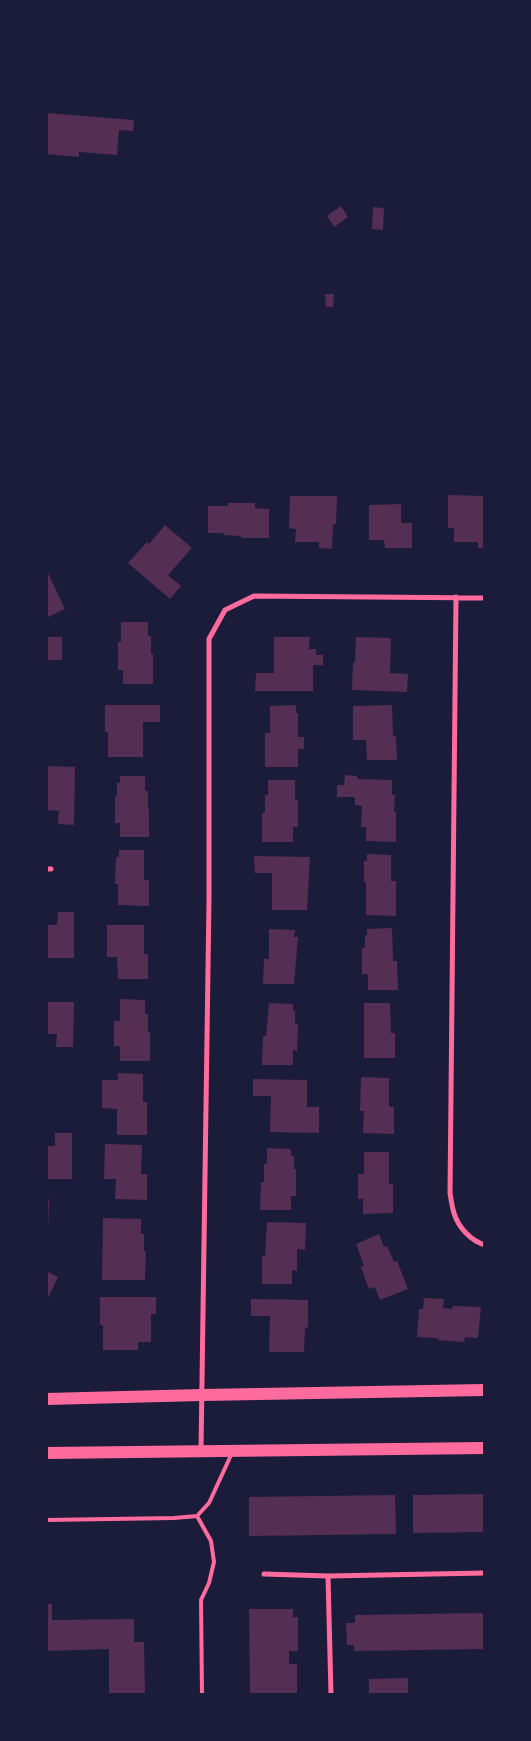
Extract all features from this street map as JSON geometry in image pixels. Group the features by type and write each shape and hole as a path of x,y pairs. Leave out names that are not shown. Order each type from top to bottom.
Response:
{"main road":[{"path":"46,1400 485,1390"},
{"path":"46,1453 485,1448"}],"street":[{"path":"201,1452 209,900 209,639 225,610 254,596 485,598"},
{"path":"456,597 450,1193 454,1214 464,1231 475,1242 485,1245"},
{"path":"264,1574 328,1576 485,1573"},
{"path":"328,1576 331,1695"}],"lane":[{"path":"46,1520 197,1516 209,1503 233,1451"},
{"path":"197,1516 211,1541 214,1562 209,1583 201,1600 202,1695"}],"building":[{"path":"46,113 134,120 133,131 119,130 117,155 79,152 79,157 46,154"},
{"path":"341,206 348,217 334,227 327,216"},
{"path":"373,207 384,208 383,230 372,229"},
{"path":"325,294 334,294 333,307 326,307"},
{"path":"448,495 485,496 485,548 478,548 478,542 454,542 454,528 448,528"},
{"path":"290,496 337,496 336,524 333,524 332,549 319,548 319,542 295,542 296,529 289,528"},
{"path":"228,503 255,503 255,508 269,509 269,538 241,538 241,536 223,535 224,533 208,533 208,506 228,506"},
{"path":"401,504 401,523 412,523 412,548 385,548 384,540 369,540 369,505"},
{"path":"165,525 192,548 168,575 181,586 170,599 128,563 147,542 149,544"},
{"path":"46,569 65,609 46,618"},
{"path":"121,622 148,622 148,636 151,636 151,654 153,654 153,684 123,684 123,670 118,670 118,642 121,642"},
{"path":"46,637 62,637 62,660 46,660"},
{"path":"274,637 310,637 309,649 316,649 316,655 323,655 323,665 313,665 313,691 255,691 256,673 274,673"},
{"path":"356,637 391,638 390,673 408,674 407,692 352,690"},
{"path":"105,705 160,705 160,722 143,722 143,757 108,757 108,732 105,732"},
{"path":"296,705 298,737 304,737 304,749 298,749 298,767 265,767 265,733 270,733 270,706"},
{"path":"392,705 393,736 396,736 397,760 367,760 366,740 353,740 353,706"},
{"path":"46,766 75,767 74,825 58,824 59,811 46,810"},
{"path":"345,775 357,776 357,779 392,780 392,795 395,795 396,842 366,841 366,827 361,827 362,806 355,805 355,797 337,797 337,785 344,785"},
{"path":"120,776 145,776 145,791 148,791 149,837 120,837 120,823 115,823 115,795 117,796 117,783 120,783"},
{"path":"268,780 295,780 295,800 298,800 298,827 293,827 293,842 262,842 262,813 265,813 265,795 268,795"},
{"path":"119,850 144,850 144,880 149,880 149,906 118,905 118,884 115,884 116,857 119,857"},
{"path":"367,854 391,855 391,881 396,881 396,916 366,915 364,861 367,861"},
{"path":"254,856 310,857 307,910 272,910 272,873 255,873"},
{"path":"58,912 74,912 74,958 46,958 46,925 57,925"},
{"path":"107,925 144,925 144,954 148,954 148,979 118,979 117,957 107,957"},
{"path":"392,928 393,961 397,961 398,990 368,990 368,974 362,974 362,948 365,948 367,929"},
{"path":"269,929 295,930 294,937 298,937 294,984 263,984 264,959 269,959"},
{"path":"120,999 145,1000 145,1014 148,1014 148,1032 150,1032 150,1061 120,1061 120,1046 114,1046 114,1021 120,1021"},
{"path":"46,1002 74,1002 73,1047 56,1047 57,1034 46,1034"},
{"path":"269,1003 293,1004 295,1024 298,1024 297,1051 293,1050 293,1065 262,1065 263,1036 266,1036"},
{"path":"364,1003 390,1003 391,1033 395,1033 395,1058 364,1058"},
{"path":"118,1073 143,1074 143,1102 147,1102 147,1135 117,1135 117,1109 102,1108 102,1080 118,1080"},
{"path":"361,1077 389,1078 389,1107 394,1107 394,1134 363,1133 364,1111 360,1111"},
{"path":"253,1079 307,1080 307,1107 319,1107 319,1133 270,1132 271,1096 253,1096"},
{"path":"55,1133 72,1133 72,1179 46,1179 46,1146 55,1146"},
{"path":"105,1144 142,1145 141,1174 147,1174 147,1200 115,1199 116,1179 104,1179"},
{"path":"267,1148 291,1149 291,1156 294,1156 296,1196 291,1196 291,1210 260,1210 261,1182 264,1182 264,1164 267,1164"},
{"path":"364,1152 389,1152 389,1184 393,1184 393,1213 363,1214 363,1199 358,1199 358,1174 364,1174"},
{"path":"46,1199 49,1199 48,1231 46,1231"},
{"path":"103,1218 141,1219 141,1234 144,1234 144,1251 146,1251 145,1280 102,1280"},
{"path":"267,1222 306,1223 305,1250 297,1249 297,1271 292,1270 292,1284 262,1284 262,1256 265,1256"},
{"path":"379,1234 384,1247 387,1246 394,1262 397,1261 408,1289 380,1300 375,1287 369,1289 361,1267 364,1266 356,1244"},
{"path":"46,1271 58,1277 48,1298 46,1297"},
{"path":"100,1297 156,1297 156,1314 151,1314 151,1342 138,1342 138,1350 103,1350 103,1325 100,1325"},
{"path":"424,1298 444,1299 443,1308 452,1309 453,1306 481,1307 478,1338 465,1337 464,1342 417,1337 419,1309 423,1309"},
{"path":"251,1299 308,1300 308,1327 305,1328 304,1352 269,1352 270,1316 251,1316"},
{"path":"485,1494 485,1532 413,1533 413,1495"},
{"path":"395,1495 396,1534 249,1536 249,1497"},
{"path":"46,1604 52,1604 52,1620 134,1619 134,1642 144,1642 145,1695 109,1695 109,1649 46,1651"},
{"path":"249,1609 293,1609 293,1617 298,1617 298,1651 289,1651 289,1664 297,1664 297,1695 250,1695"},
{"path":"485,1613 485,1649 354,1651 354,1645 347,1645 346,1623 355,1623 355,1615"},
{"path":"408,1678 408,1695 369,1695 369,1679"}]}
